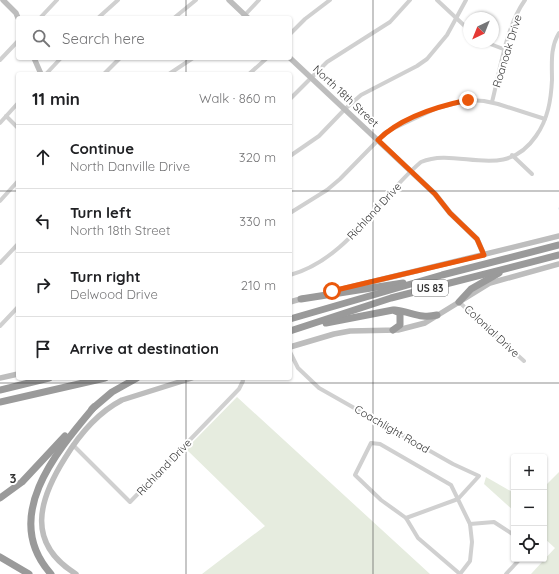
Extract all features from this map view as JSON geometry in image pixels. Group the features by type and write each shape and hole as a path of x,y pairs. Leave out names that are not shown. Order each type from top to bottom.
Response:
{"highway":[{"name":"US 83","path":"292,318 420,281 559,245"},
{"name":"US 83","path":"292,330 391,298 559,255"},
{"path":"459,302 471,289 484,281 520,265"},
{"path":"301,299 387,284 420,281"},
{"path":"302,327 393,310 405,311 420,317 437,315"},
{"path":"393,310 400,313 402,320 400,325 393,330"},
{"path":"0,389 41,380"},
{"path":"0,402 96,380"},
{"path":"0,498 22,482 94,407 112,392 133,380"},
{"path":"51,574 40,558 34,544 31,524 33,498 38,486 58,452 94,407"},
{"path":"0,557 30,574"}],"main road":[{"path":"3,0 16,16"},
{"path":"229,0 244,16"},
{"path":"35,60 40,72"},
{"name":"North 18th Street","path":"292,60 435,194 450,213 477,239 484,255"},
{"path":"292,301 369,281 484,255 559,236"},
{"path":"292,346 334,334 350,331 393,330 425,323 490,283 559,264"},
{"path":"0,378 16,374"},
{"path":"76,574 54,557 47,545 41,528 44,497 51,481 73,444 96,418 111,406 122,400 186,380"}],"street":[{"path":"42,16 57,0"},
{"path":"100,16 118,0"},
{"path":"176,16 196,0"},
{"path":"246,16 259,0"},
{"path":"292,32 305,19 330,0"},
{"path":"292,97 311,78 342,52 390,22 410,0"},
{"path":"437,0 463,24"},
{"path":"292,155 319,136 344,109 361,94 418,66 426,59 442,42 466,0"},
{"name":"Roanoak Drive","path":"492,102 514,22 525,0"},
{"name":"Richland Drive","path":"292,274 314,266 333,253 421,162 435,157 483,162 496,161 512,155 532,142 545,119 549,106 552,80 552,54 559,33"},
{"path":"0,60 16,43"},
{"path":"499,47 506,50"},
{"path":"48,72 59,60"},
{"path":"106,72 118,60"},
{"path":"172,72 190,60"},
{"path":"251,72 265,60"},
{"path":"292,212 331,187 391,129 437,108 468,100 492,102 545,119"},
{"path":"0,123 16,105"},
{"path":"6,116 16,126"},
{"path":"512,155 532,174"},
{"path":"0,200 16,183"},
{"path":"0,262 16,246"},
{"name":"Colonial Drive","path":"459,302 524,361"},
{"path":"0,326 16,308"},
{"name":"Coachlight Road","path":"292,356 298,368 320,388 453,464 479,476 458,499"},
{"name":"Richland Drive","path":"73,444 130,502 239,389 243,380"},
{"path":"371,443 380,444 450,485 470,524 472,556 460,574 418,538 406,518 381,500 355,475 371,443"},
{"path":"406,518 458,499"},
{"path":"470,524 494,522 511,533"},
{"path":"506,574 517,562"}],"shaded area":[{"path":"237,397 430,574 202,574 265,526 186,449"},
{"path":"559,472 559,574 531,574 542,562 547,562 547,557 555,548 547,541 547,484"},
{"path":"486,477 511,491 511,508 484,484"}],"route":[{"path":"332,291 369,281 424,270 484,255 481,245 477,239 450,213 435,194 378,140 386,132 407,121 437,108 468,100"}]}
